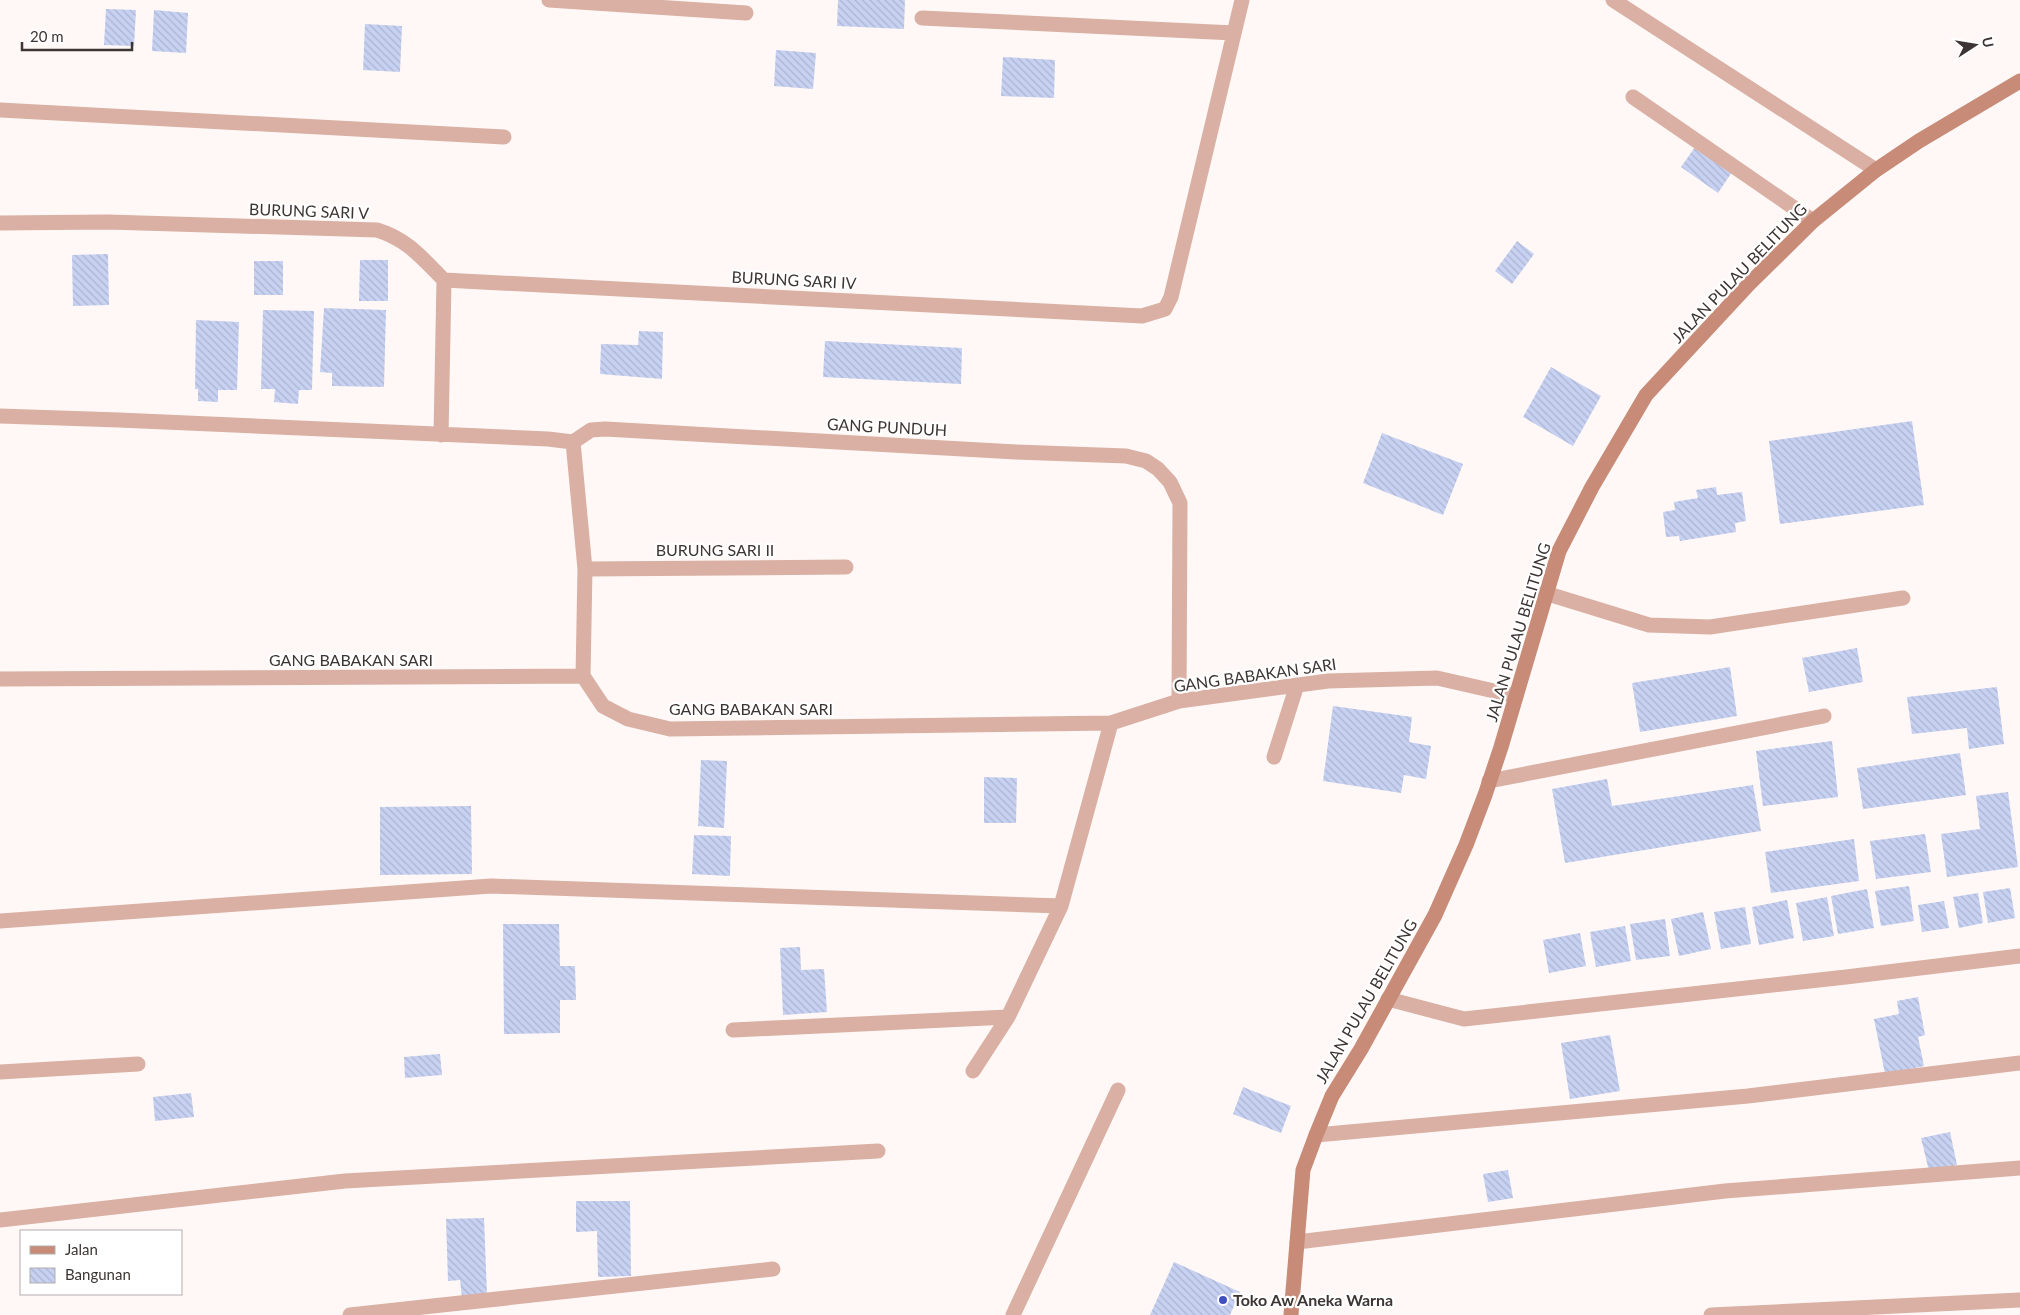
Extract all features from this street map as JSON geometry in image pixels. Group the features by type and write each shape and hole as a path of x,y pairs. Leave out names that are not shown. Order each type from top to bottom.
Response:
{"street":[{"path":"549,0 746,13"},
{"path":"922,18 1234,33 1242,0"},
{"path":"1613,0 1876,170"},
{"name":"BURUNG SARI IV","path":"444,280 1142,316 1165,309 1171,297 1234,33"},
{"name":"JALAN PULAU BELITUNG","path":"1291,1315 1303,1170 1316,1135 1332,1096 1435,915 1486,795 1559,551 1592,487 1646,395 1813,220 1876,170 1919,141 2020,81"},
{"path":"1633,96 1813,220"},
{"path":"0,110 504,138"},
{"name":"BURUNG SARI V","path":"0,223 108,222 377,230 392,235 414,249 444,280"},
{"path":"441,435 444,280"},
{"path":"0,416 548,439 573,442 585,569 583,676"},
{"name":"GANG PUNDUH","path":"573,442 591,430 605,429 997,451 1126,456 1146,460 1170,482 1180,503 1179,701"},
{"name":"BURUNG SARI II","path":"585,569 846,567"},
{"path":"1545,593 1649,625 1710,627 1903,598"},
{"name":"GANG BABAKAN SARI","path":"0,679 583,676 603,706 628,719 670,729 1111,723 1179,701 1328,681 1437,678 1516,696"},
{"path":"1274,757 1296,685"},
{"path":"1489,781 1824,716"},
{"path":"973,1071 1008,1017 1061,906 1111,723"},
{"path":"0,921 491,886 1061,906"},
{"path":"1388,999 1464,1019 2020,956"},
{"path":"733,1030 1008,1017"},
{"path":"1316,1135 1748,1096 2020,1063"},
{"path":"0,1072 138,1064"},
{"path":"1013,1315 1118,1090"},
{"path":"0,1220 345,1181 878,1151"},
{"path":"1297,1242 1725,1191 2020,1168"},
{"path":"350,1315 773,1269"},
{"path":"1711,1315 2020,1300"}],"building":[{"path":"838,0 905,0 904,29 837,26"},
{"path":"106,9 136,10 134,46 104,45"},
{"path":"154,10 188,13 186,53 152,51"},
{"path":"365,24 402,26 400,72 363,70"},
{"path":"776,50 816,53 813,89 774,86"},
{"path":"1003,57 1055,60 1054,98 1001,96"},
{"path":"1695,147 1732,172 1718,193 1681,167"},
{"path":"1517,241 1534,254 1512,284 1495,271"},
{"path":"108,254 109,305 73,306 72,255"},
{"path":"360,260 388,260 388,301 359,301"},
{"path":"254,261 283,261 283,295 254,295"},
{"path":"324,308 386,310 384,387 332,386 332,373 320,372"},
{"path":"263,310 314,311 312,390 299,390 298,404 274,402 275,389 261,389"},
{"path":"196,320 239,322 237,390 218,390 218,402 198,401 198,389 195,389"},
{"path":"639,331 663,332 662,379 600,374 601,344 638,345"},
{"path":"825,341 962,348 961,384 823,377"},
{"path":"1551,367 1601,396 1573,446 1523,417"},
{"path":"1912,421 1924,505 1780,524 1769,441"},
{"path":"1382,433 1463,464 1443,515 1363,483"},
{"path":"1716,487 1717,495 1742,492 1746,521 1735,523 1736,532 1680,541 1679,536 1666,537 1663,512 1675,510 1674,502 1698,498 1696,490"},
{"path":"1857,648 1863,682 1809,692 1802,658"},
{"path":"1730,667 1737,716 1640,732 1632,683"},
{"path":"1997,687 2004,744 1969,749 1967,728 1912,734 1907,697"},
{"path":"1333,706 1412,717 1409,742 1431,746 1426,779 1404,775 1401,793 1323,781"},
{"path":"1832,741 1838,797 1763,806 1756,751"},
{"path":"1960,753 1966,795 1863,809 1857,768"},
{"path":"701,760 727,761 724,828 698,826"},
{"path":"984,777 1017,778 1016,823 984,823"},
{"path":"1607,779 1612,806 1753,785 1761,831 1565,863 1552,789"},
{"path":"2008,792 2018,867 1947,877 1941,834 1980,829 1976,796"},
{"path":"471,806 472,874 380,875 380,807"},
{"path":"1925,834 1931,872 1876,879 1870,841"},
{"path":"694,835 731,836 730,876 692,874"},
{"path":"1854,839 1859,881 1771,893 1765,852"},
{"path":"1909,886 1914,921 1881,926 1875,891"},
{"path":"2010,888 2015,918 1988,923 1983,892"},
{"path":"1867,889 1874,928 1838,934 1831,896"},
{"path":"1978,893 1983,923 1959,928 1953,897"},
{"path":"1827,897 1834,936 1803,941 1796,903"},
{"path":"1787,900 1794,938 1759,945 1752,907"},
{"path":"1944,901 1949,928 1922,932 1918,905"},
{"path":"1745,907 1751,944 1721,949 1714,912"},
{"path":"1703,912 1711,949 1679,956 1671,919"},
{"path":"1665,919 1670,956 1636,960 1630,924"},
{"path":"503,924 559,924 560,966 575,966 576,1000 560,1000 560,1033 504,1034"},
{"path":"1625,926 1631,961 1596,967 1590,932"},
{"path":"1580,933 1586,966 1549,973 1543,940"},
{"path":"800,947 801,970 824,969 827,1012 783,1015 780,948"},
{"path":"1918,997 1925,1035 1918,1037 1924,1066 1885,1074 1874,1019 1899,1014 1897,1001"},
{"path":"1610,1035 1620,1091 1570,1099 1561,1043"},
{"path":"440,1054 442,1075 405,1078 404,1057"},
{"path":"1243,1087 1291,1106 1281,1133 1233,1114"},
{"path":"191,1093 194,1117 155,1121 153,1097"},
{"path":"1950,1132 1957,1165 1929,1171 1921,1138"},
{"path":"1508,1170 1513,1198 1488,1202 1483,1174"},
{"path":"576,1201 630,1201 631,1276 598,1277 597,1231 576,1232"},
{"path":"484,1218 487,1295 462,1298 460,1280 448,1281 446,1219"},
{"path":"1174,1262 1240,1292 1230,1315 1150,1315"}],"place":[{"name":"Toko Aw Aneka Warna","path":"1223,1300"}]}
